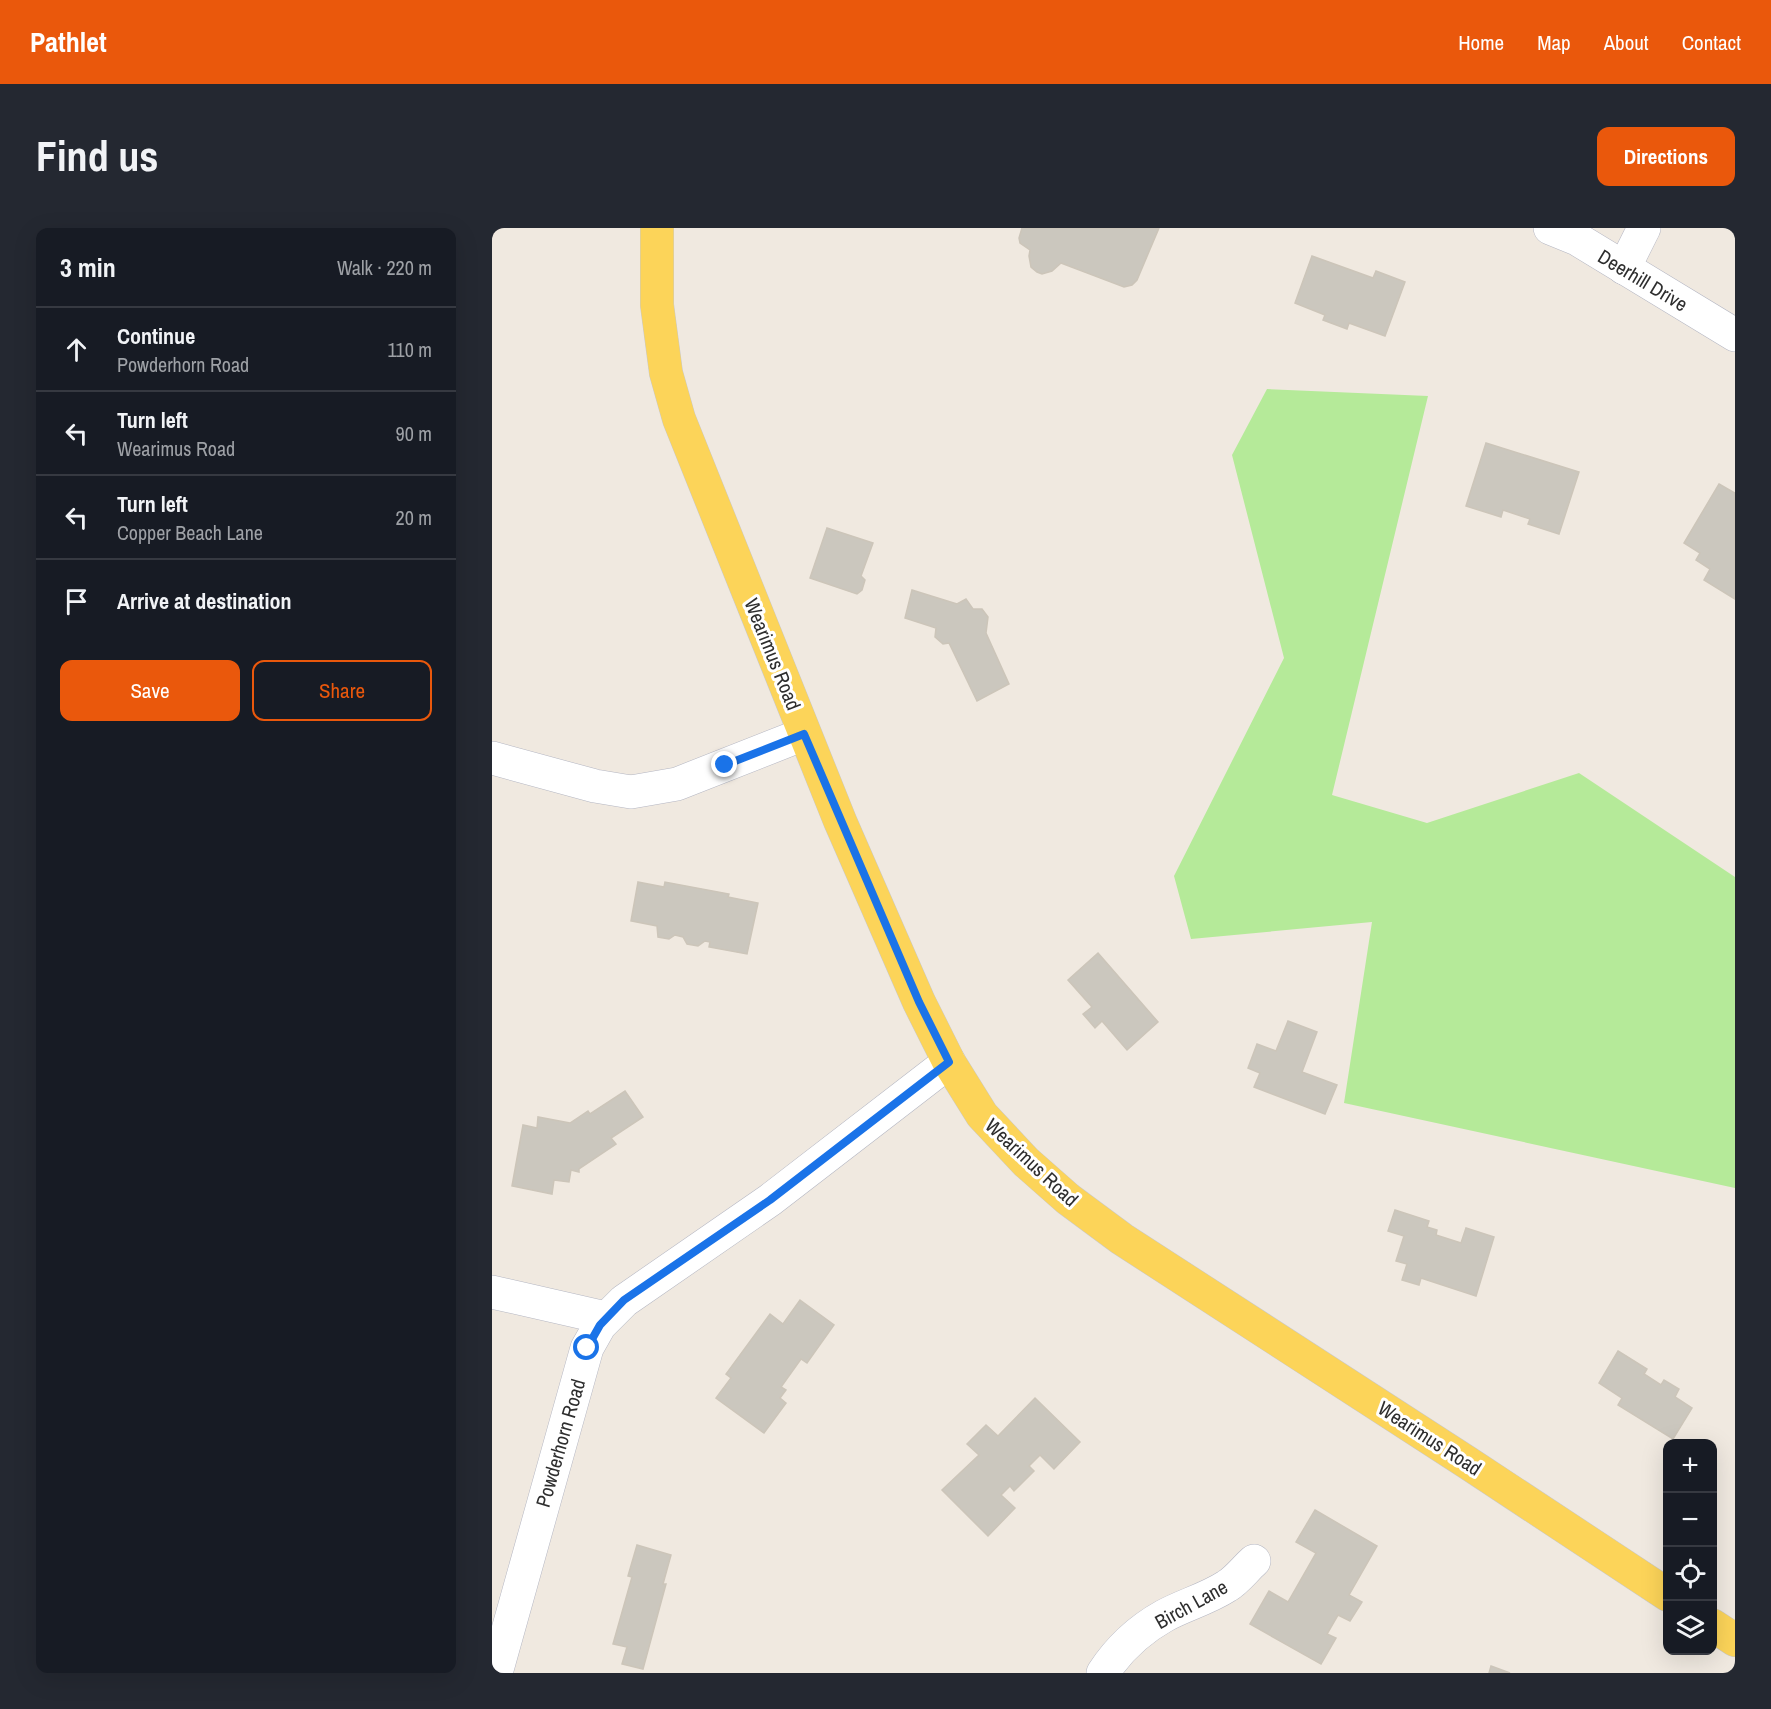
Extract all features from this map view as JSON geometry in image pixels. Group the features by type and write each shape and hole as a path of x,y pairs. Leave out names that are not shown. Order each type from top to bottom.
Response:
{"main road":[{"name":"Wearimus Road","path":"657,228 657,304 666,373 679,419 804,734 919,1002 949,1062 982,1115 1026,1162 1068,1199 1122,1239 1459,1456 1663,1592"},
{"path":"1717,1628 1735,1640"}],"street":[{"name":"Deerhill Drive","path":"1550,228 1577,240 1735,335"},
{"path":"1624,268 1644,228"},
{"path":"492,758 595,786 631,792 677,784 804,734"},
{"name":"Powderhorn Road","path":"496,1673 587,1348 606,1318 624,1300 770,1200 949,1062"},
{"path":"492,1292 606,1318"},
{"name":"Birch Lane","path":"1103,1673 1135,1636 1164,1616 1228,1586 1254,1561"}],"green space":[{"path":"1267,389 1428,396 1332,795 1427,823 1579,773 1735,877 1735,1188 1344,1103 1372,922 1191,939 1174,876 1284,658 1232,455"}],"building":[{"path":"1022,228 1159,228 1137,280 1132,285 1124,287 1061,263 1052,271 1042,274 1037,272 1031,267 1030,250 1020,243"},
{"path":"1312,256 1373,278 1376,271 1405,282 1385,336 1349,323 1347,329 1323,320 1325,315 1295,303"},
{"path":"1486,443 1579,472 1559,534 1528,524 1530,519 1503,510 1501,517 1466,506"},
{"path":"1719,484 1735,493 1735,599 1704,580 1710,569 1696,560 1700,553 1684,543"},
{"path":"827,528 873,543 861,576 865,580 862,590 857,594 810,578"},
{"path":"912,590 957,604 966,599 973,609 982,609 988,617 986,633 1009,684 977,701 949,643 943,644 935,637 936,628 905,618"},
{"path":"638,882 664,887 665,882 729,894 728,897 758,903 747,954 709,947 710,942 705,941 698,946 687,944 683,937 675,935 669,939 658,937 657,926 631,921"},
{"path":"1098,953 1158,1022 1127,1050 1102,1021 1095,1028 1083,1014 1092,1007 1068,980"},
{"path":"1288,1021 1317,1032 1302,1072 1337,1085 1325,1114 1254,1087 1260,1073 1248,1068 1257,1044 1276,1051"},
{"path":"625,1091 643,1117 611,1138 616,1144 579,1169 579,1172 571,1170 569,1182 554,1180 552,1194 512,1186 523,1125 537,1128 538,1117 570,1123 588,1111 590,1114"},
{"path":"1395,1210 1429,1221 1427,1227 1437,1230 1436,1235 1461,1243 1466,1228 1494,1237 1476,1296 1421,1278 1419,1285 1402,1280 1407,1264 1396,1261 1404,1236 1388,1231"},
{"path":"800,1300 834,1325 807,1363 801,1359 781,1387 786,1390 780,1398 786,1403 764,1433 716,1398 731,1378 726,1374 770,1314 783,1324"},
{"path":"1618,1351 1647,1369 1644,1374 1661,1385 1664,1380 1679,1389 1675,1397 1692,1408 1673,1439 1618,1405 1622,1398 1599,1383"},
{"path":"1035,1398 1080,1442 1054,1469 1040,1455 1029,1466 1034,1471 1014,1491 1010,1486 1001,1495 1015,1508 988,1536 942,1490 979,1455 967,1444 986,1425 998,1436"},
{"path":"1315,1510 1377,1546 1349,1595 1362,1602 1350,1621 1338,1615 1327,1634 1336,1638 1321,1664 1250,1624 1269,1591 1288,1602 1316,1553 1296,1542"},
{"path":"637,1545 671,1555 663,1584 666,1584 643,1669 622,1664 627,1647 613,1644 632,1577 628,1576"},
{"path":"1491,1666 1510,1673 1489,1673"}],"route":[{"path":"587,1348 600,1325 624,1300 770,1200 949,1062 919,1002 804,734 725,765"}]}
